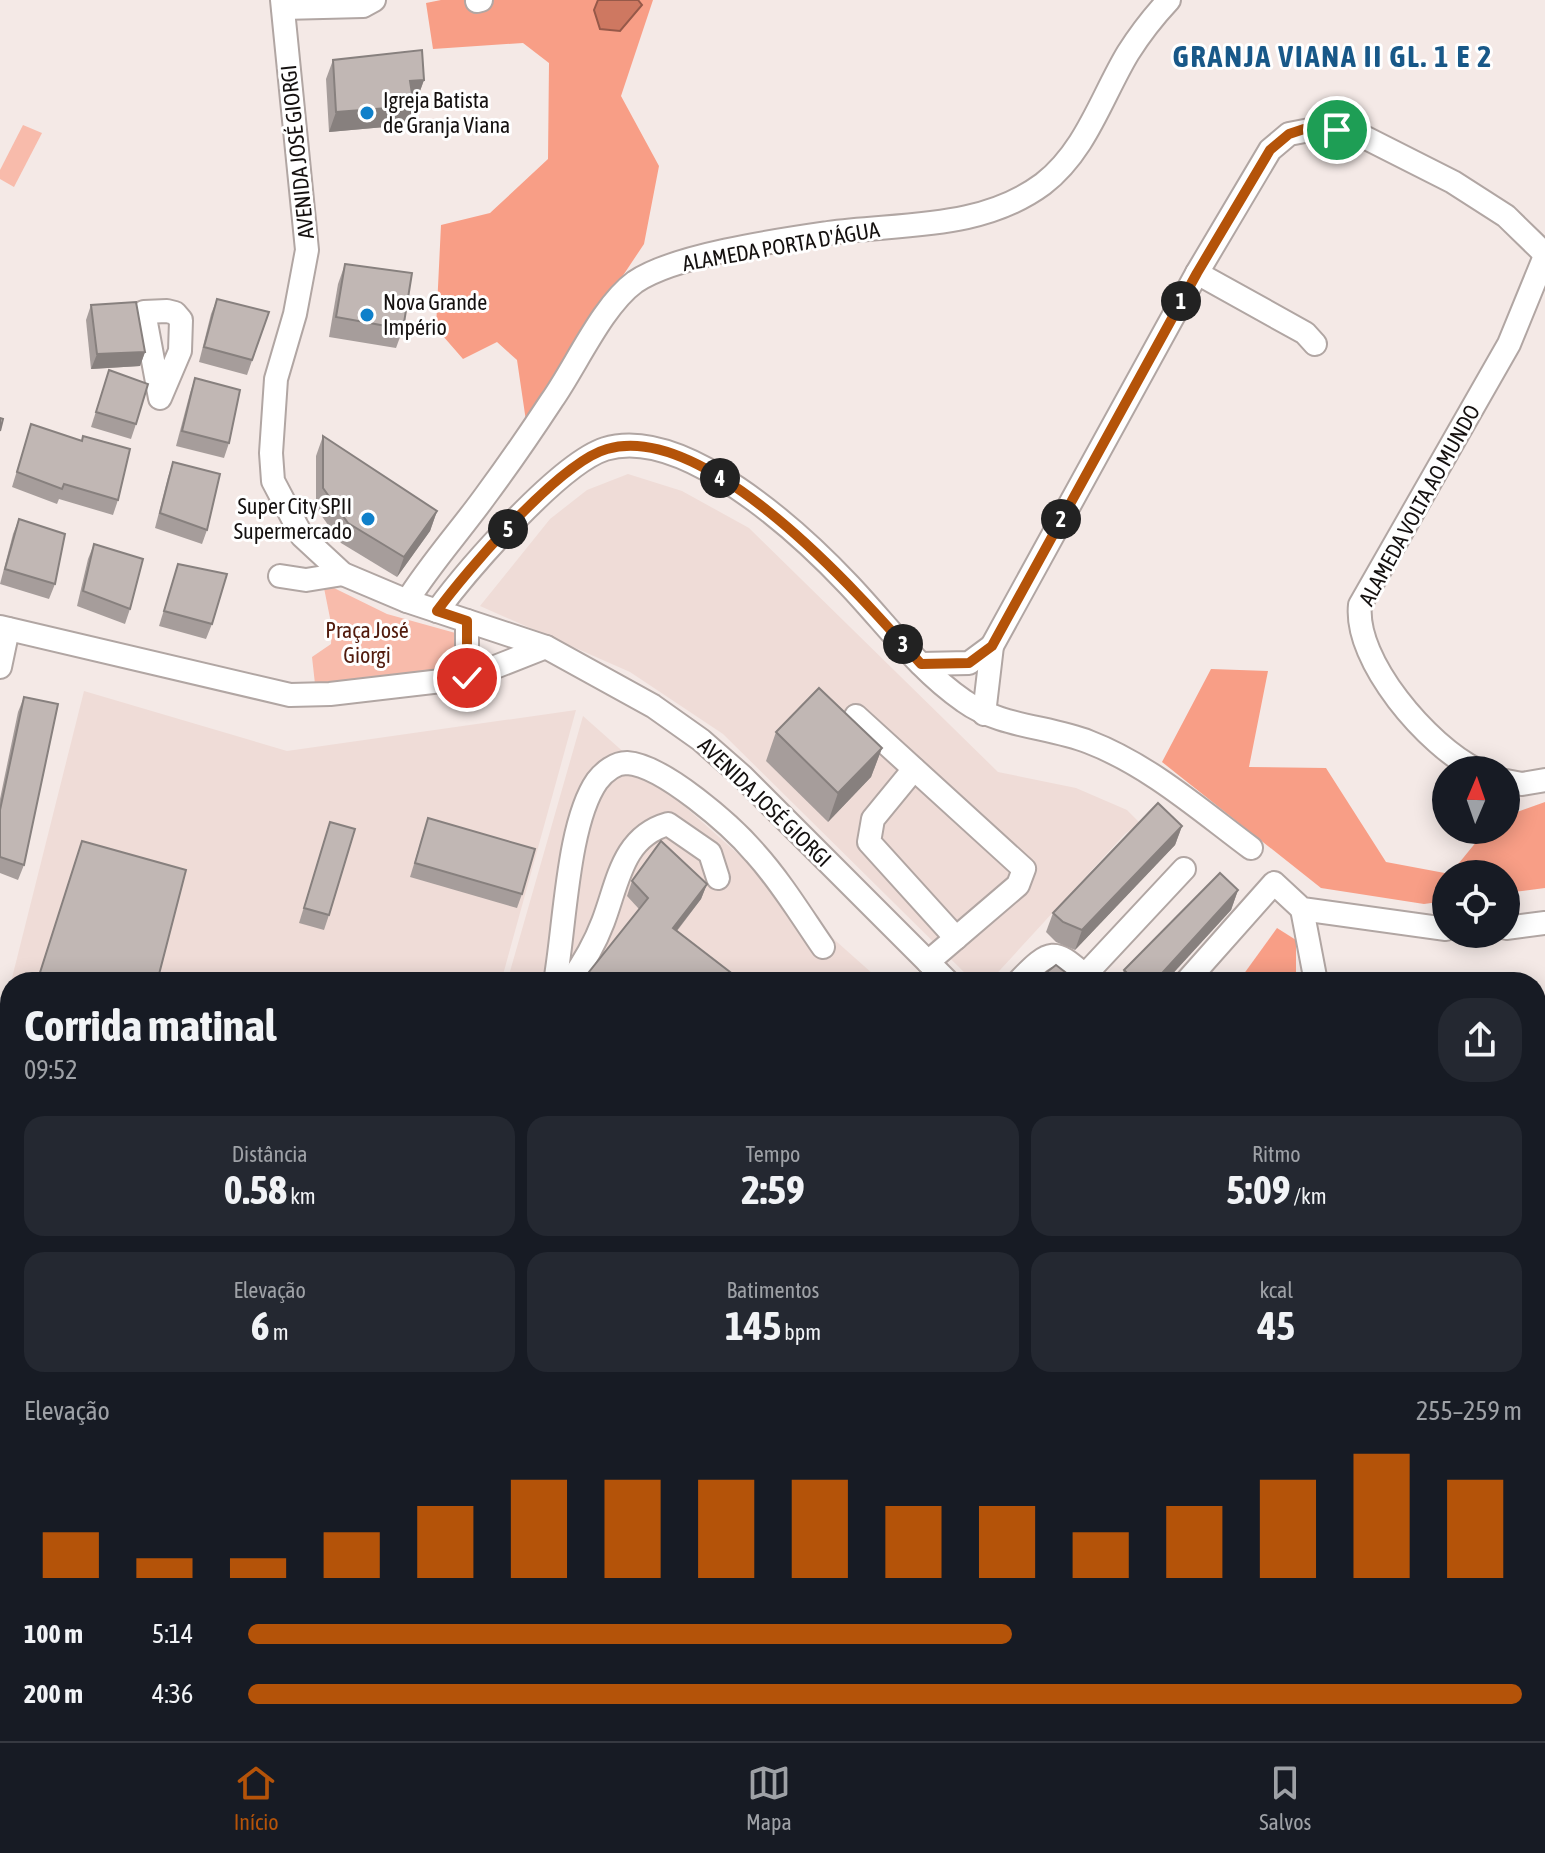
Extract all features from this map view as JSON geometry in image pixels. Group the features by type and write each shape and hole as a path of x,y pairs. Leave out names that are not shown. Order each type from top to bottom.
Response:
{"street":[{"path":"282,4 363,6 374,0"},
{"name":"ALAMEDA PORTA D'ÁGUA","path":"407,601 432,560 485,497 545,411 617,299 634,283 691,260 827,233 979,217 1014,202 1045,182 1071,154 1128,53 1169,0"},
{"name":"AVENIDA JOSÉ GIORGI","path":"282,4 307,222 307,250 295,314 276,379 271,453 273,481 302,536 328,564 343,574 407,601 546,647 601,675 701,740 742,776 938,972"},
{"name":"ALAMEDA VOLTA AO MUNDO","path":"984,714 992,646 1197,273 1270,150 1289,134 1304,129 1337,130 1366,138 1453,182 1506,216 1545,255 1509,344 1360,605 1362,639 1371,659 1402,703 1440,744 1457,756"},
{"path":"1197,273 1305,333 1315,344"},
{"path":"437,611 496,541 583,459 607,449 638,444 663,449 743,493 832,566 921,664 942,684 984,714 1087,741 1118,755 1251,848"},
{"path":"280,576 306,580 343,574"},
{"path":"467,621 467,678"},
{"path":"0,667 4,628 290,695 330,694 467,678 546,647"},
{"path":"921,664 969,663 992,646"},
{"path":"856,716 1024,869 1018,885 928,962"},
{"path":"557,972 579,825 598,780 613,766 627,763 666,779 719,818 754,851 823,947"},
{"path":"914,769 873,819 869,842 956,938"},
{"path":"1520,784 1545,780"},
{"path":"576,972 603,924 630,850 653,828 668,824 692,839 710,853 718,878"},
{"path":"1094,972 1184,869"},
{"path":"1195,972 1274,883 1302,909 1432,927"},
{"path":"1302,909 1314,972"},
{"path":"1520,926 1545,923"},
{"path":"1028,972 1042,957 1051,954 1062,955 1082,972"}],"shaded area":[{"path":"441,0 653,0 621,96 659,166 644,244 526,421 517,360 497,342 463,359 436,328 441,225 490,213 548,159 549,63 523,43 433,49 426,3"},
{"path":"598,0 638,0 642,5 620,31 600,29 594,10"},
{"path":"628,474 682,491 749,528 998,772 1076,788 1127,810 1140,823 1125,834 998,972 964,972 723,734 630,672 480,606 550,519 587,490"},
{"path":"1211,669 1268,671 1249,767 1326,768 1386,862 1432,871 1432,903 1321,888 1162,762"},
{"path":"84,691 287,751 576,710 504,972 14,972"},
{"path":"583,716 871,972 510,972"},
{"path":"1545,802 1545,888 1520,891 1520,860 1461,860 1475,844 1520,844 1520,811"},
{"path":"1277,928 1296,940 1296,972 1245,972"}],"green space":[{"path":"23,125 42,133 14,187 0,179 0,170"},
{"name":"Praça José Giorgi","path":"324,588 334,588 387,614 459,634 465,642 455,671 315,684 312,657 331,644 332,628"}],"building":[{"path":"422,50 424,80 410,81 414,106 336,112 333,60"},
{"path":"345,264 412,273 403,329 336,317"},
{"path":"217,299 269,312 252,360 204,347"},
{"path":"136,302 145,352 97,354 91,305"},
{"path":"109,370 148,384 136,424 96,412"},
{"path":"195,378 240,390 229,443 182,431"},
{"path":"31,424 82,441 83,436 130,449 118,500 64,484 62,489 17,472"},
{"path":"323,436 437,511 404,557 348,523 323,488"},
{"path":"173,462 220,474 207,530 160,513"},
{"path":"19,519 65,534 55,584 5,569"},
{"path":"94,544 143,559 130,609 83,591"},
{"path":"178,564 227,574 212,624 164,611"},
{"path":"819,688 882,748 838,793 776,732"},
{"path":"24,697 58,704 24,865 0,857 0,810"},
{"path":"1158,803 1182,826 1082,930 1063,922 1053,913"},
{"path":"428,818 535,849 522,894 415,863"},
{"path":"330,822 355,829 329,915 304,908"},
{"path":"82,841 186,870 160,972 40,972"},
{"path":"661,841 707,884 673,928 730,972 589,972 648,898 632,881"},
{"path":"1220,873 1238,890 1163,972 1124,970"},
{"path":"1056,965 1065,972 1047,972"}],"place":[{"name":"Igreja Batista de Granja Viana","path":"367,113"},
{"name":"Nova Grande Império","path":"367,315"},
{"name":"Super City SPII Supermercado","path":"368,519"}],"district":[{"name":"GRANJA VIANA II GL. 1 E 2","path":"1333,56"}],"route":[{"path":"467,678 467,621 437,611 496,541 583,459 607,449 638,444 663,449 731,484 777,519 832,566 921,664 958,666 969,663 992,646 1197,273 1270,150 1289,134 1304,129 1337,130"}]}
